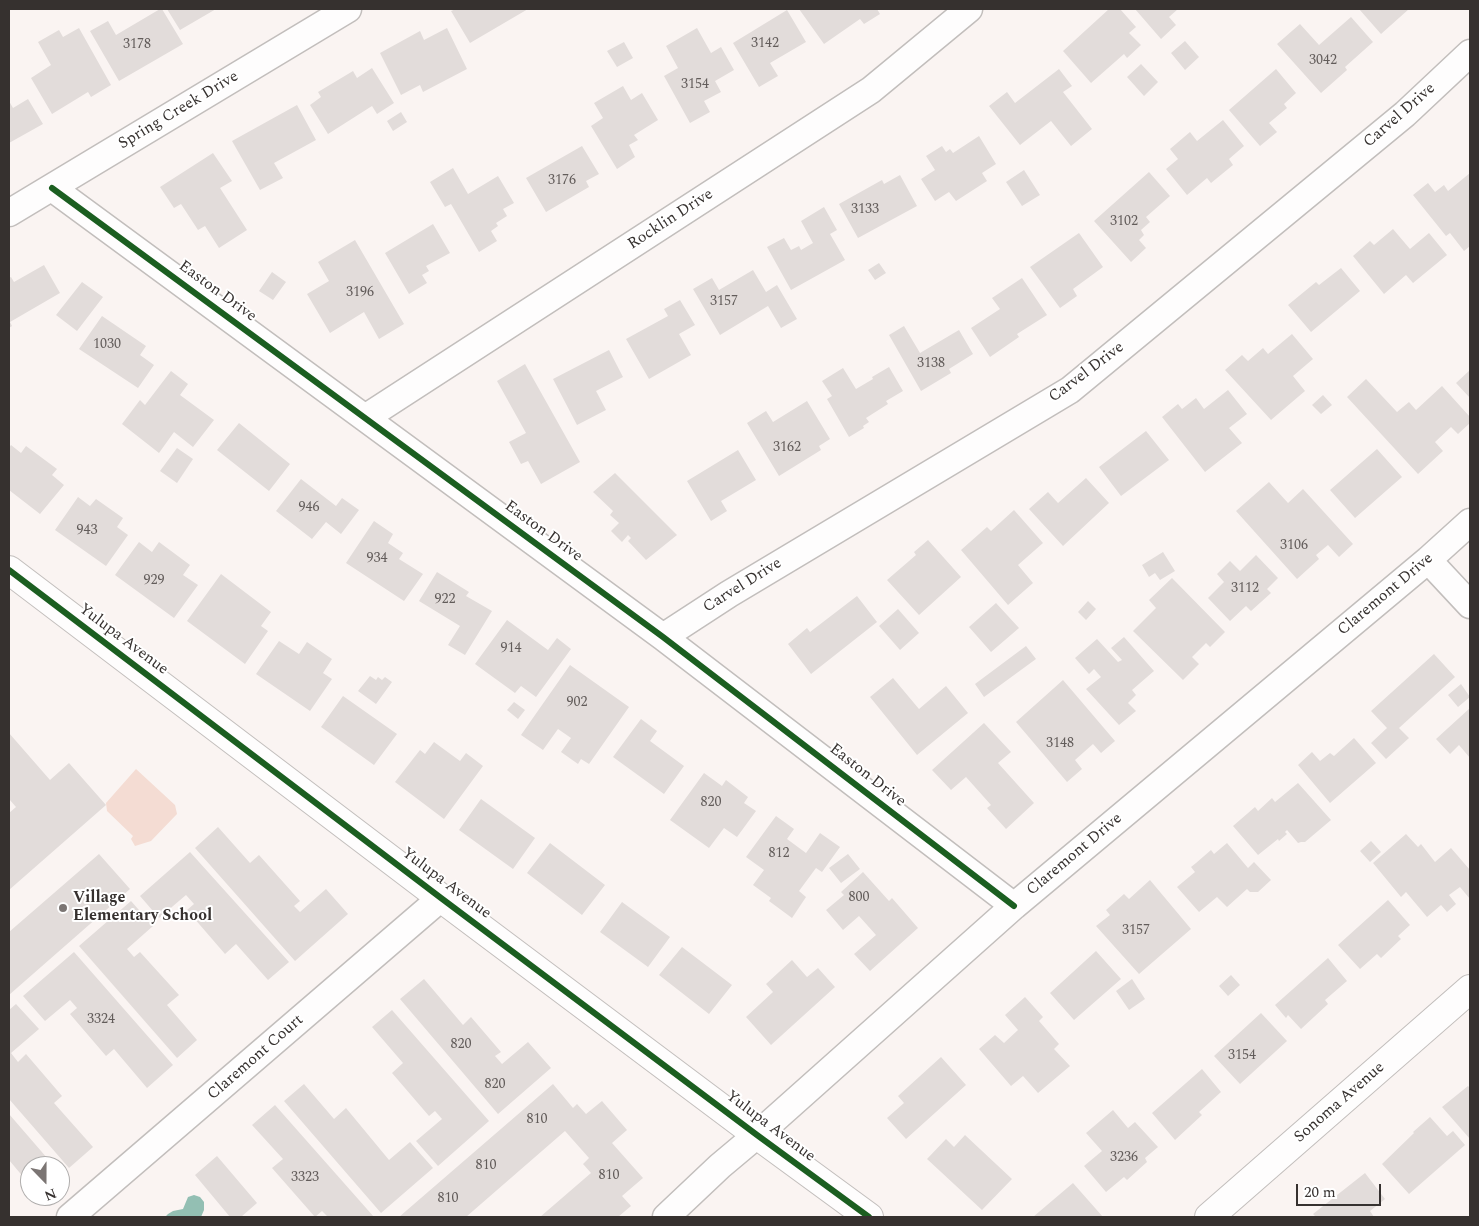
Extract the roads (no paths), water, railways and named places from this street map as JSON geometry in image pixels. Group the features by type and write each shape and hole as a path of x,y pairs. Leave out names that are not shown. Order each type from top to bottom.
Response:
{"street":[{"name":"Spring Creek Drive","path":"9,212 52,188 348,9"},
{"name":"Rocklin Drive","path":"365,418 872,90 969,9"},
{"name":"Carvel Drive","path":"663,637 729,594 1070,390 1405,114 1470,53"},
{"name":"Easton Drive","path":"52,188 663,637 1014,906"},
{"name":"Claremont Drive","path":"666,1217 720,1166 1014,906 1428,560 1470,522"},
{"path":"1428,560 1470,605"},
{"name":"Yulupa Avenue","path":"9,570 441,898 869,1217"},
{"name":"Claremont Court","path":"70,1217 441,898"},
{"name":"Sonoma Avenue","path":"1209,1217 1470,989"}],"place":[{"name":"Village Elementary School","path":"63,908"}]}
